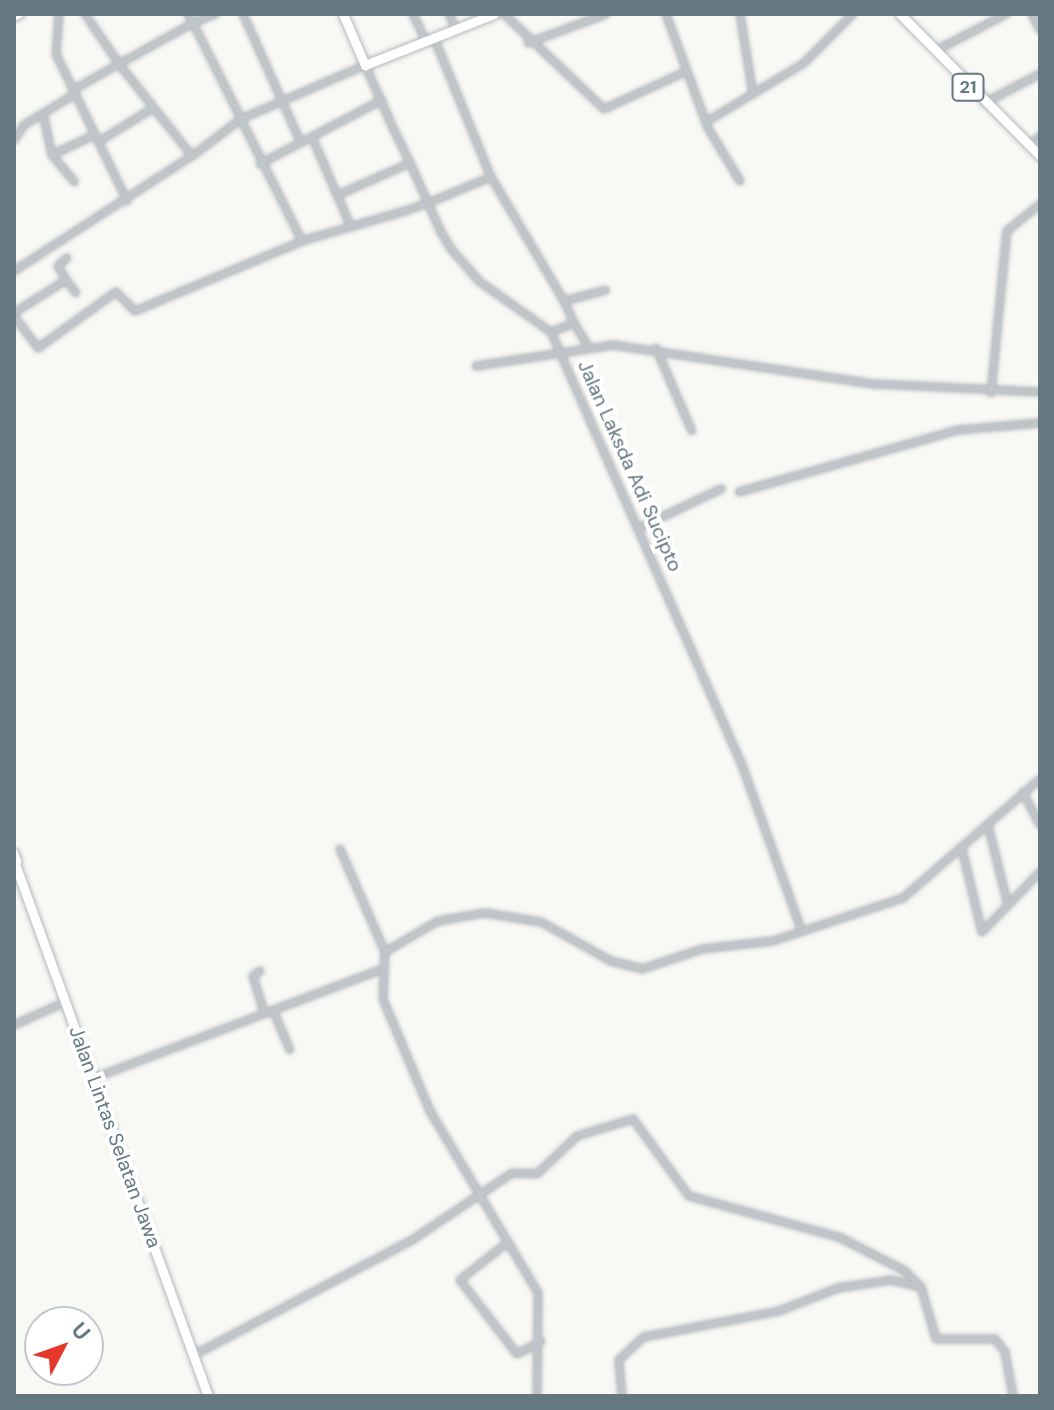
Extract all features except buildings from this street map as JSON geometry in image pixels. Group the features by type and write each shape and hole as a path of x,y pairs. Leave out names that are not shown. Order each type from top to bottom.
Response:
{"highway":[{"path":"343,14 365,65 494,14"},
{"name":"21","path":"900,14 984,103 1040,156"},
{"name":"Jalan Lintas Selatan Jawa","path":"15,858 18,876 67,1002 208,1396"}],"main road":[{"path":"14,17 20,14"}],"street":[{"path":"59,14 56,54 127,201"},
{"path":"85,14 119,64 192,156"},
{"path":"188,14 273,191 286,197 302,241"},
{"path":"14,140 43,113 74,92 193,23 215,14"},
{"path":"243,14 301,143"},
{"path":"413,14 430,41 491,177 588,346"},
{"path":"449,14 456,30"},
{"path":"504,14 528,43 605,110 687,71"},
{"path":"528,43 606,14"},
{"path":"666,14 706,122 740,181"},
{"path":"740,14 753,94"},
{"path":"706,122 804,63 853,14"},
{"path":"935,51 1006,14"},
{"path":"1032,14 1040,30"},
{"path":"14,271 127,201 241,119 365,65"},
{"name":"Jalan Laksda Adi Sucipto","path":"365,65 428,203 464,268 551,332 641,527 800,926"},
{"path":"984,103 1040,74"},
{"path":"260,164 382,100"},
{"path":"52,155 96,138 153,108"},
{"path":"43,113 52,155 75,182"},
{"path":"1029,146 1040,136"},
{"path":"312,137 350,225"},
{"path":"338,195 410,163"},
{"path":"66,280 14,314 38,348 116,292 135,311 302,241 428,203 491,177"},
{"path":"991,393 1007,231 1040,204"},
{"path":"67,258 58,266 76,293"},
{"path":"564,301 606,290"},
{"path":"551,332 574,323"},
{"path":"476,366 588,346 656,348 875,384 991,393 1040,392"},
{"path":"656,348 692,431"},
{"path":"739,492 958,430 1040,423"},
{"path":"641,527 721,489"},
{"path":"385,952 438,921 513,914 642,969 712,947 773,941 800,926 903,898 1040,779"},
{"path":"1023,792 1040,825"},
{"path":"988,825 1008,905"},
{"path":"340,849 385,952 380,970 398,1039 480,1200 538,1293 541,1342 537,1396"},
{"path":"962,849 982,932 1040,872"},
{"path":"94,1078 380,970"},
{"path":"260,971 253,976 264,1013"},
{"path":"14,1025 67,1002"},
{"path":"273,1010 290,1050"},
{"path":"194,1355 480,1200 512,1173 537,1174 577,1136 633,1119 689,1196 841,1238 905,1271 921,1287 927,1325 940,1342 995,1339 1005,1352 1013,1396"},
{"path":"508,1242 460,1280 517,1354 541,1342"},
{"path":"622,1396 619,1360 644,1337 779,1311 838,1288 891,1280 921,1287"}]}
